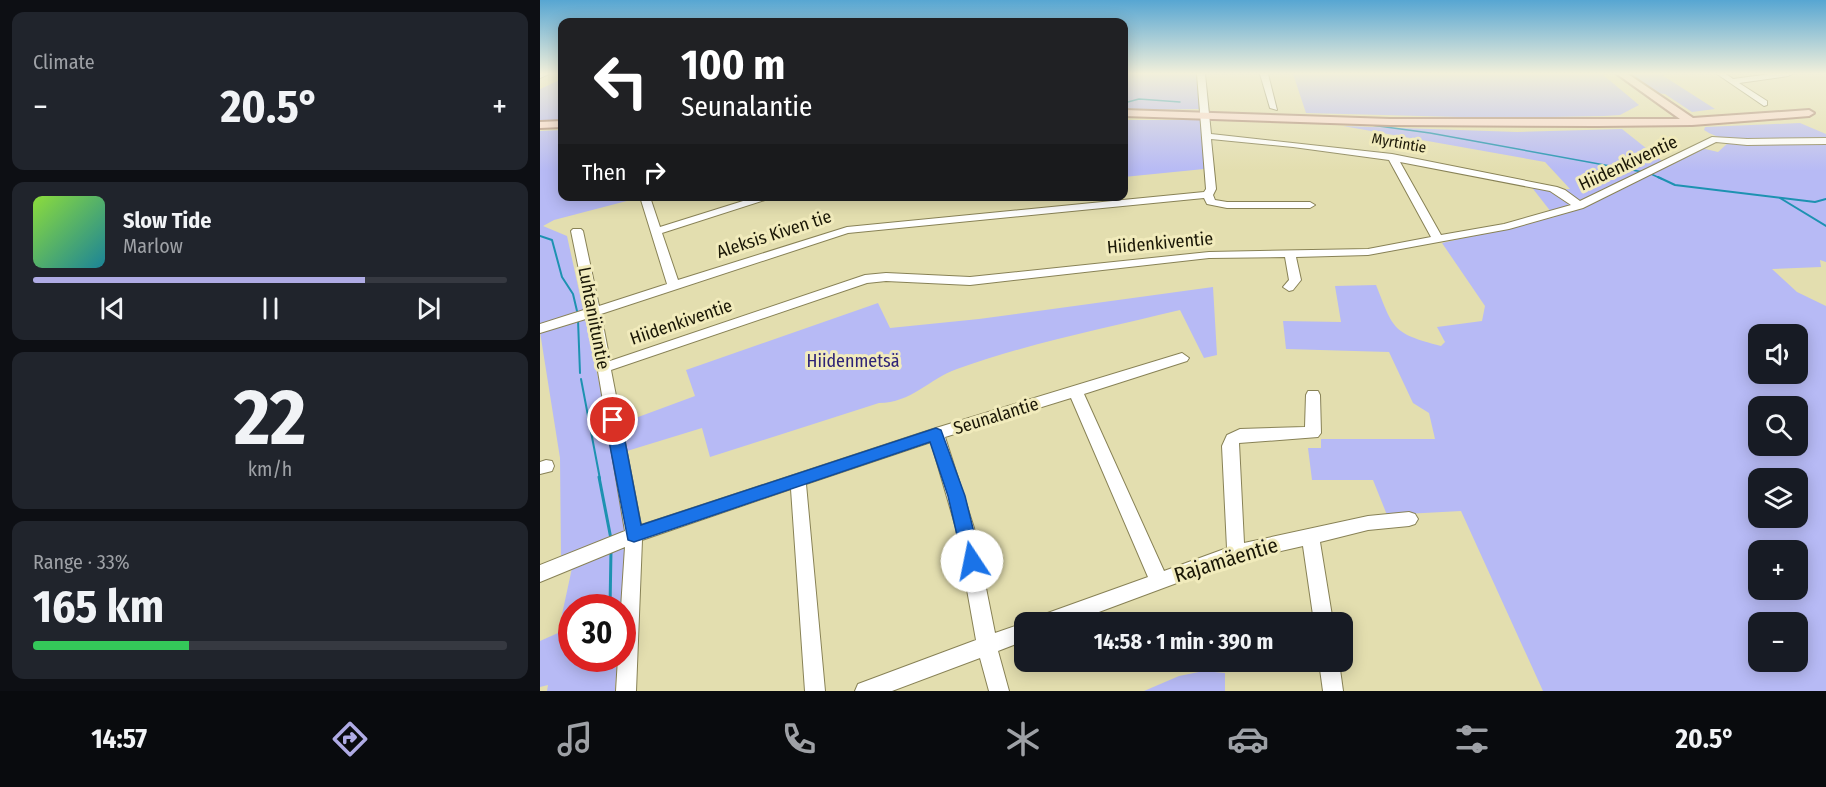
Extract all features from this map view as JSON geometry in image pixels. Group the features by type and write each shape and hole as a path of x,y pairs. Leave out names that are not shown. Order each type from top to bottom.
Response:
{"main road":[{"path":"1667,106 1685,120"},
{"path":"1128,113 1390,122 1571,123 1813,113"},
{"path":"540,125 558,124"}],"street":[{"path":"1204,106 1211,189 1208,195"},
{"name":"Myrtintie","path":"1206,136 1317,146 1392,157 1553,189 1579,206"},
{"name":"Hiidenkiventie","path":"603,368 865,279 886,277 976,280 1209,255 1368,252 1505,227 1579,206 1715,139 1747,142 1826,141"},
{"path":"1392,157 1438,240"},
{"name":"Aleksis Kiven tie","path":"540,329 847,230 1208,195 1211,202 1227,205 1310,204"},
{"path":"646,201 673,285"},
{"path":"657,231 756,201"},
{"name":"Luhtaniituntie","path":"576,231 594,312 603,368 618,541 626,691"},
{"path":"1289,286 1295,280 1290,254"},
{"name":"Seunalantie","path":"540,574 618,541 798,480 936,434 1182,358"},
{"path":"1076,392 1158,581"},
{"path":"1236,554 1230,446 1232,439 1240,435 1313,434 1313,395"},
{"path":"936,434 965,528 987,645 999,691"},
{"path":"798,480 815,691"},
{"name":"Rajamäentie","path":"1075,612 1236,554 1368,523 1409,519"},
{"path":"1310,536 1322,612"},
{"path":"865,691 1014,636"},
{"path":"1330,672 1333,691 1341,691"}],"green space":[{"path":"540,106 558,106 558,121 540,121"},
{"path":"1128,106 1204,106 1204,109 1128,110"},
{"path":"1304,106 1637,106 1620,115 1604,116 1499,118 1306,113"},
{"path":"1683,106 1711,106 1715,109 1692,112"},
{"path":"1128,120 1202,120 1204,169 1128,177"},
{"path":"1800,123 1826,134 1826,139 1747,142 1731,140 1704,130 1705,127"},
{"path":"1343,126 1517,132 1622,129 1666,164 1701,148 1718,152 1728,143 1826,143 1826,262 1820,260 1821,267 1772,269 1797,292 1826,306 1826,691 1543,691 1461,511 1387,515 1373,480 1312,480 1308,448 1321,448 1321,439 1435,439 1429,413 1413,403 1389,352 1286,349 1283,321 1341,322 1335,286 1376,285 1387,312 1397,328 1413,337 1441,346 1445,342 1437,327 1482,321 1485,306 1442,243 1555,217 1530,185 1554,190 1570,189 1545,162"},
{"path":"558,130 558,201 627,201 554,220 543,226 567,236 601,391 627,527 622,594 566,594 572,568 561,556 560,458 540,332 540,131"},
{"name":"Hiidenmetsä","path":"1213,287 1217,355 1204,358 1180,310 1012,351 947,373 901,399 879,403 710,457 702,428 627,451 622,423 695,396 686,370 878,303 890,328 979,319"},
{"path":"558,633 558,672 616,672 615,691 547,691 548,685 540,687 540,641"},
{"path":"1199,672 1225,673 1225,691 1144,691 1179,676"}],"waterway":[{"path":"1371,125 1430,133 1643,172"},
{"path":"1651,174 1662,179"},
{"path":"1658,177 1675,185 1815,202 1826,199"},
{"path":"1780,198 1826,226"},
{"path":"540,236 552,240 562,277 573,294 577,311"},
{"path":"578,320 580,373"},
{"path":"581,379 600,479"},
{"path":"599,477 611,539"},
{"path":"610,594 611,550"}],"route":[{"path":"613,420 634,535 936,434 956,496 972,561"}]}
